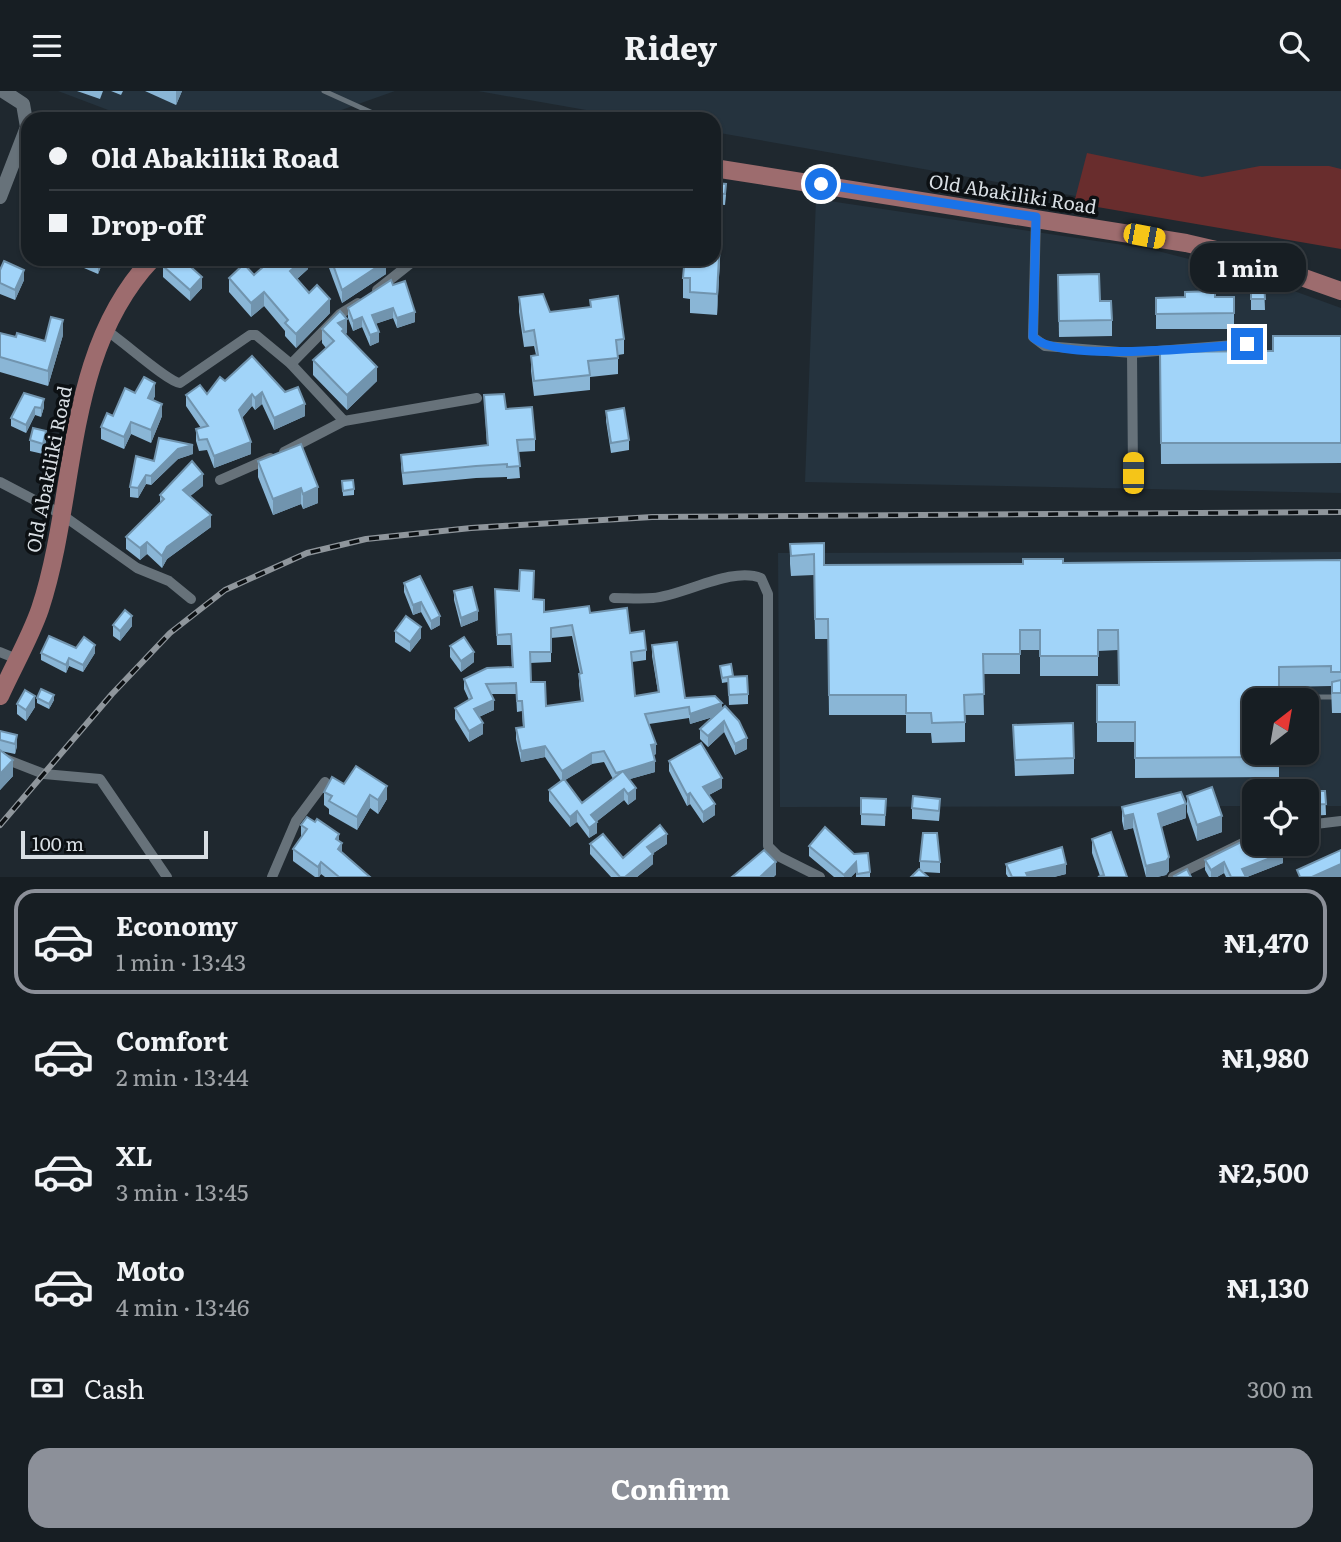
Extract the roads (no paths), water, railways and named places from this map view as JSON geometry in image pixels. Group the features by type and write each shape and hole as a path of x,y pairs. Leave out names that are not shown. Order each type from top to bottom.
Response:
{"main road":[{"name":"Old Abakiliki Road","path":"721,169 1036,217 1242,256 1341,291"},
{"name":"Old Abakiliki Road","path":"0,696 40,609 82,404 107,331 127,291 147,266"}],"street":[{"path":"3,91 23,104 26,112"},
{"path":"0,197 21,138"},
{"path":"1036,217 1033,337 1045,346 1132,353 1247,344"},
{"path":"291,364 340,314 380,289 408,266"},
{"path":"107,331 174,383 180,383 250,335 256,335 291,364 344,421"},
{"path":"1132,353 1133,473"},
{"path":"220,480 344,421 477,398"},
{"path":"0,482 61,514 137,568 169,581 191,599"},
{"path":"614,598 654,598 728,577 751,574 761,578 768,594 768,846 778,856 820,877"},
{"path":"0,652 17,659"},
{"path":"0,757 44,774 100,779 167,877"},
{"path":"272,877 296,821 325,782"},
{"path":"1319,824 1341,821"},
{"path":"1173,877 1242,843"}],"lane":[{"path":"324,91 370,112"},
{"path":"1320,697 1341,697"}],"railway":[{"path":"0,825 112,694 170,633 225,590 307,553 366,539 471,528 652,517 1341,512"}]}
